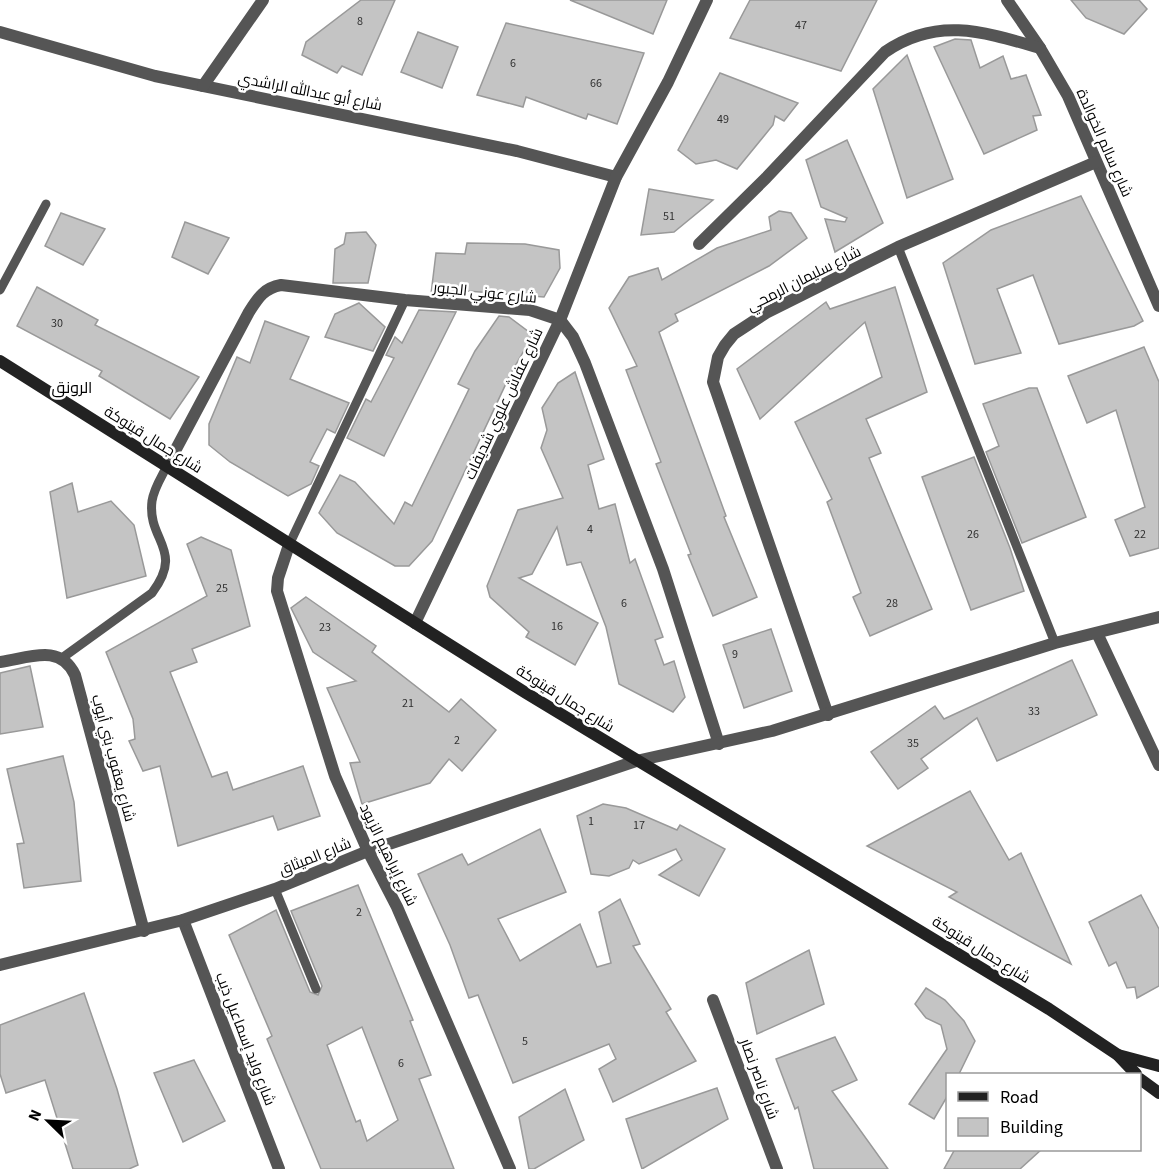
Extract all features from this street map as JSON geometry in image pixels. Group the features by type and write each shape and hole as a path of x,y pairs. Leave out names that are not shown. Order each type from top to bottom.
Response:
{"street":[{"path":"203,86 263,0"},
{"name":"شارع عفاش علوي شديفات","path":"415,623 560,320 616,177 668,82 707,0"},
{"name":"شارع سالم الخوالدة","path":"1007,0 1040,48 1068,96 1159,306"},
{"path":"699,244 766,178 885,51 903,39 924,32 977,31 1040,48"},
{"name":"شارع أبو عبدالله الراشدي","path":"0,32 91,59 203,86 517,151 616,177"},
{"name":"شارع سليمان الرمحي","path":"828,715 713,382 718,357 734,334 758,318 898,248 1096,162"},
{"name":"شارع عوني الجبور","path":"167,466 249,312 260,295 270,287 292,286 405,300 530,310 560,320"},
{"path":"560,320 573,337 585,363 663,569 719,744"},
{"name":"شارع جمال قيتوكة","path":"0,361 289,545 636,761 884,907 1118,1055 1135,1073"},
{"name":"شارع إبراهيم الزيود","path":"289,545 277,591 335,776 368,852 397,907 510,1169"},
{"path":"636,761 719,744 828,715 1055,643 1159,617"},
{"path":"1096,633 1159,765"},
{"path":"0,662 51,654 62,658"},
{"name":"شارع يعقوب بني أيوب","path":"62,658 69,663 75,675 144,931"},
{"name":"شارع الميثاق","path":"0,965 183,920 275,889 368,852 636,761"},
{"name":"شارع وليد إسماعيل ذيب","path":"183,920 279,1169"},
{"name":"شارع ناصر نصار","path":"713,1000 777,1169"},
{"name":"شارع جمال قيتوكة","path":"1118,1055 1159,1066"},
{"path":"1141,1080 1159,1093"}],"lane":[{"path":"0,290 46,204"},
{"path":"898,248 1055,643"},
{"path":"289,545 405,300"},
{"path":"62,658 152,593 160,582 167,557 152,515 152,502 155,488 167,466"},
{"path":"275,889 316,989"}],"building":[{"path":"361,0 395,0 362,75 342,66 337,73 302,55 306,42"},
{"path":"570,0 667,0 653,34"},
{"path":"750,0 877,0 841,71 730,38"},
{"path":"1071,0 1139,0 1147,9 1124,34 1086,18"},
{"path":"506,23 644,53 617,124 588,114 586,119 526,97 523,107 477,95"},
{"path":"418,32 458,47 442,88 401,72"},
{"path":"955,39 971,40 980,68 1003,56 1011,79 1026,75 1041,115 1033,116 1037,130 984,154 934,47"},
{"path":"907,55 953,179 907,198 873,89"},
{"path":"720,73 798,103 784,121 775,116 773,125 737,169 716,160 696,164 678,150"},
{"path":"847,140 883,223 835,252 825,219 845,222 847,218 821,207 806,160"},
{"path":"649,189 713,200 674,232 641,235"},
{"path":"1081,196 1143,321 1134,326 1059,344 1033,275 997,289 1021,353 975,364 943,263 991,230"},
{"path":"779,211 791,213 807,238 769,266 675,314 678,321 659,332 726,516 724,517 757,597 713,616 688,555 691,554 656,464 661,462 626,370 637,366 609,308 629,277 658,268 662,280 717,248 771,230 769,217"},
{"path":"61,213 105,229 83,265 45,246"},
{"path":"185,222 229,238 208,274 172,257"},
{"path":"366,232 376,245 368,283 333,283 335,249 344,244 346,233"},
{"path":"467,243 525,244 559,250 560,268 544,297 467,291 464,296 431,294 436,253 465,254"},
{"path":"37,287 98,320 95,325 199,377 170,419 99,376 102,371 17,326"},
{"path":"895,287 927,392 866,419 881,453 869,458 932,609 870,636 853,597 861,593 827,502 832,499 795,422 882,377 865,322 760,419 737,369 826,302 830,309"},
{"path":"359,303 385,327 373,351 325,337 335,314"},
{"path":"419,310 456,312 384,456 347,438 366,399 371,402 394,358 386,355 395,337 402,343"},
{"path":"499,316 509,317 533,335 511,373 432,541 409,566 395,566 337,533 319,513 340,475 355,482 394,524 405,502 412,506 469,389 458,384 475,351"},
{"path":"265,321 309,337 290,379 349,403 335,433 327,429 310,462 319,466 311,484 288,496 230,462 209,445 209,424 237,357 250,363"},
{"path":"1144,347 1159,382 1159,548 1130,556 1115,520 1145,507 1116,410 1087,423 1068,376"},
{"path":"575,372 604,459 588,465 599,509 615,504 630,563 635,559 663,637 655,640 664,665 674,661 685,697 673,712 619,684 606,627 581,562 567,565 557,527 532,574 519,578 598,623 575,665 526,637 529,632 490,597 487,586 518,510 563,498 541,448 547,430 542,408 558,383"},
{"path":"1029,388 1037,388 1086,517 1022,543 986,452 999,446 983,404"},
{"path":"974,457 1010,548 1024,591 971,610 922,477"},
{"path":"72,483 78,512 111,501 134,525 146,576 67,598 50,492"},
{"path":"201,537 231,550 250,626 192,649 197,662 170,672 212,777 227,772 233,790 303,766 320,816 278,830 273,816 178,846 160,766 143,771 129,741 135,739 133,719 106,652 207,596 187,544"},
{"path":"306,597 376,646 372,652 449,712 461,699 496,730 462,771 449,759 430,783 362,804 350,763 360,762 327,688 356,681 313,652 291,608"},
{"path":"771,629 792,691 744,708 723,645"},
{"path":"1072,660 1097,715 997,761 977,718 921,759 928,768 898,789 871,752 935,706 944,719"},
{"path":"30,666 43,727 0,734 0,673"},
{"path":"63,756 74,802 81,881 24,888 17,844 24,843 7,769"},
{"path":"970,791 1009,860 1021,853 1071,964 949,897 957,892 867,846"},
{"path":"603,804 626,808 677,830 680,825 725,849 699,896 659,875 682,860 676,849 639,864 633,860 629,868 609,876 591,874 577,816"},
{"path":"540,829 566,892 498,919 520,961 580,924 597,967 611,963 599,912 620,899 640,944 633,946 671,1009 666,1012 696,1061 613,1102 599,1069 616,1059 609,1044 513,1083 478,995 469,998 450,945 418,874 462,854 468,865"},
{"path":"358,885 413,1020 410,1021 431,1075 419,1079 454,1169 321,1169 267,1039 272,1036 229,935 276,910 310,992 318,995 322,986 291,911","holes":["362,1027 398,1120 367,1141 360,1120 356,1122 327,1045"]},
{"path":"1141,895 1159,929 1159,986 1137,998 1135,987 1127,988 1116,962 1109,966 1089,922"},
{"path":"809,950 824,1004 757,1034 746,983"},
{"path":"926,988 945,1000 964,1021 975,1041 959,1073 946,1073 946,1098 934,1119 909,1104 947,1049 941,1025 926,1018 915,1004"},
{"path":"84,993 117,1089 138,1165 129,1169 73,1169 45,1080 6,1093 0,1074 0,1025"},
{"path":"835,1037 857,1080 832,1091 888,1169 814,1169 798,1107 795,1109 776,1059"},
{"path":"194,1060 225,1121 183,1142 154,1073"},
{"path":"717,1088 728,1119 642,1169 626,1119"},
{"path":"565,1089 584,1140 534,1169 529,1169 519,1117"},
{"path":"954,1151 1040,1151 1020,1169 944,1169"}],"district":[{"name":"الرونق","path":"72,388"}]}
